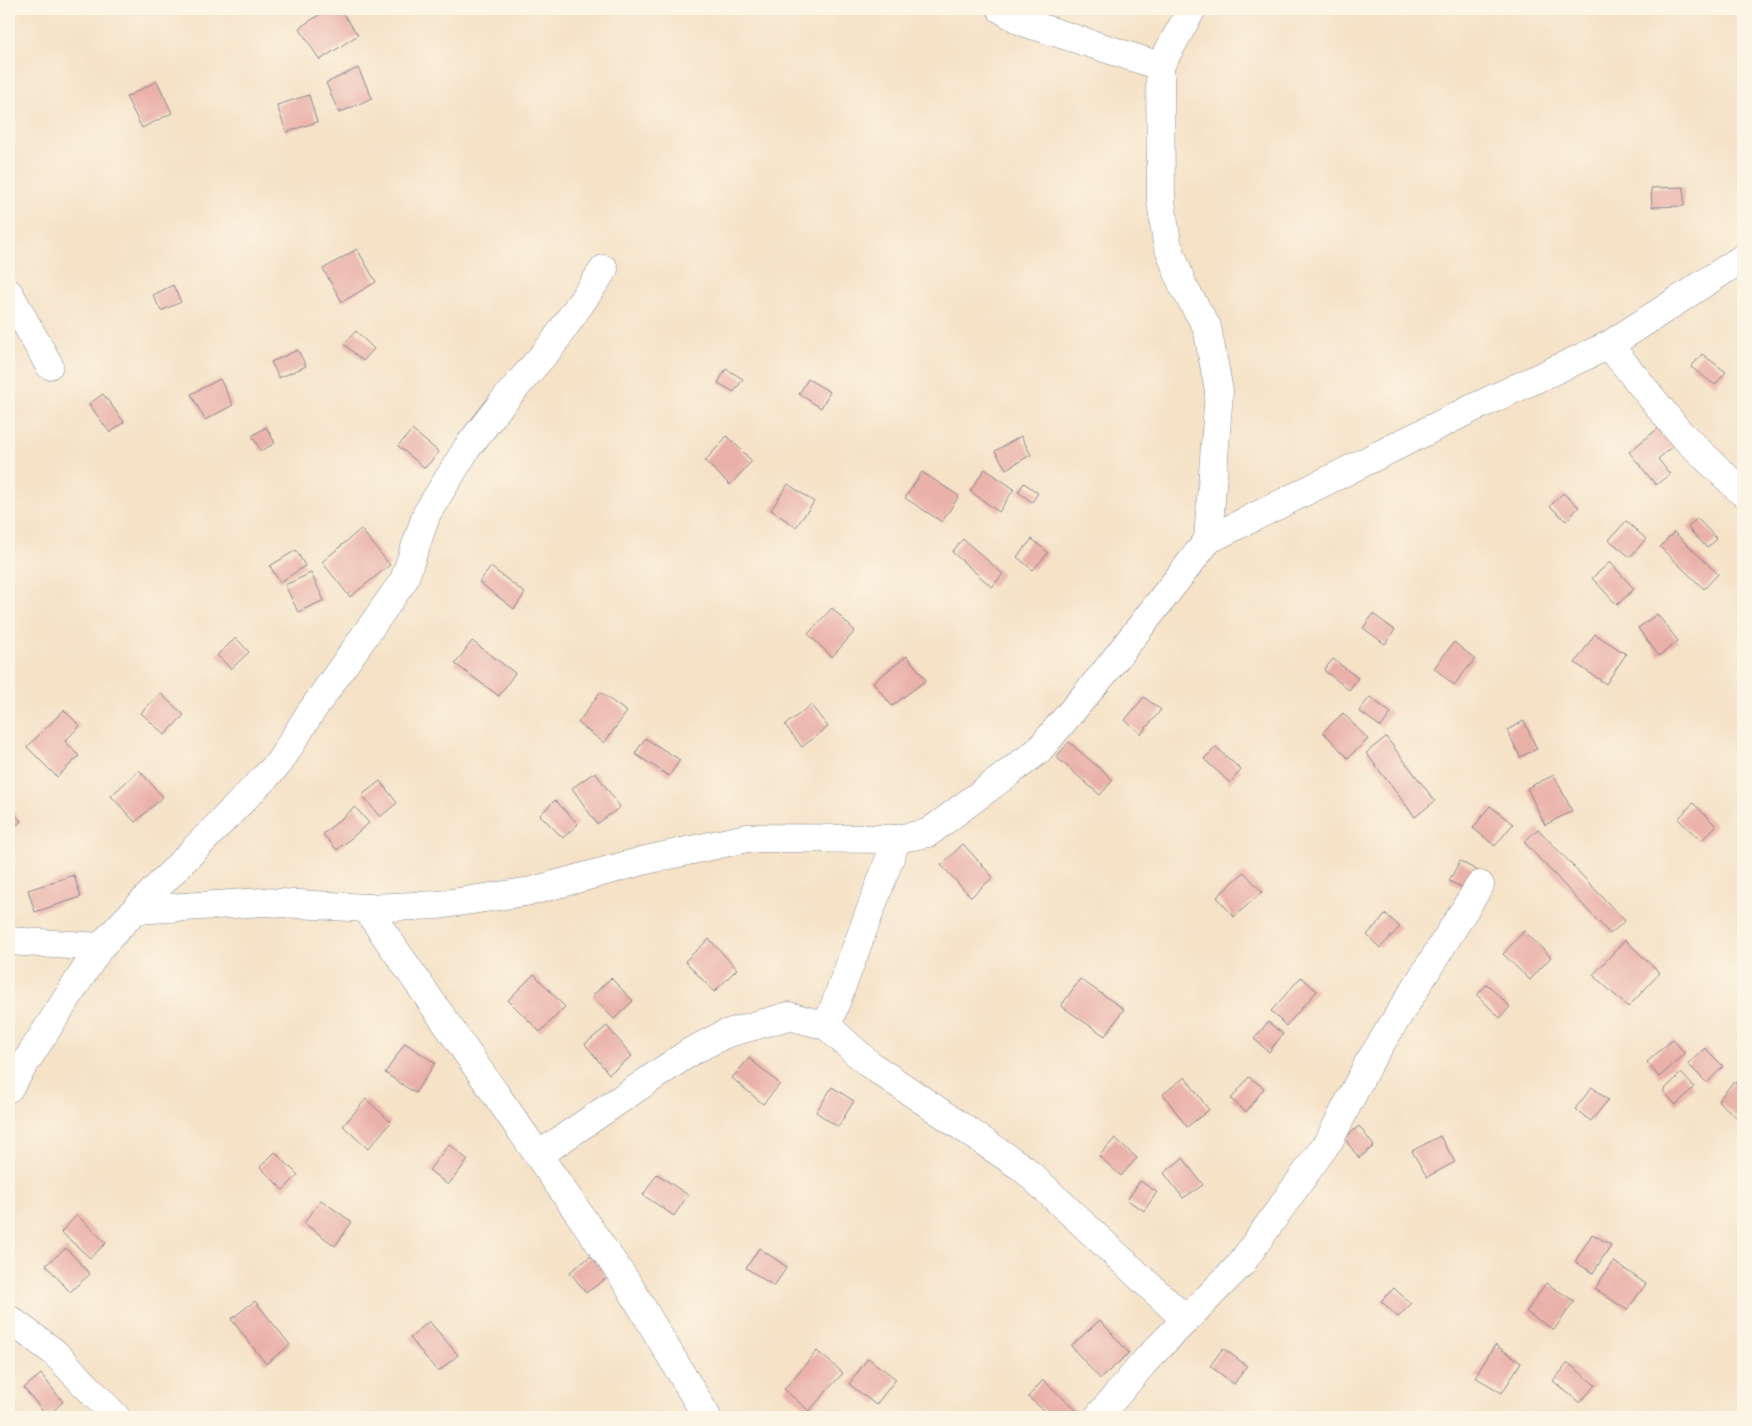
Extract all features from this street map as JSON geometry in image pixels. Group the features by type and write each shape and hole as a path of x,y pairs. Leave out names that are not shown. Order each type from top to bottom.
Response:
{"street":[{"path":"1001,9 1022,22 1160,66"},
{"path":"1192,9 1160,66 1161,201 1167,243 1183,286 1207,327 1219,391 1208,540"},
{"path":"135,910 264,902 366,908 438,905 532,891 646,860 748,838 897,839 928,833 1038,751 1104,672 1208,540 1471,409 1609,345 1743,258"},
{"path":"9,1088 100,947 279,763 316,705 404,580 427,513 467,448 552,345 604,268"},
{"path":"9,293 49,366"},
{"path":"1609,345 1680,433 1743,493"},
{"path":"827,1026 897,839"},
{"path":"1098,1417 1185,1319 1240,1265 1330,1139 1368,1064 1480,885"},
{"path":"366,908 540,1154 628,1284 707,1417"},
{"path":"9,942 100,947"},
{"path":"540,1154 690,1052 726,1034 789,1016 827,1026 869,1064 1024,1169 1185,1319"},
{"path":"9,1319 54,1352 116,1417"}],"building":[{"path":"328,9 340,9 358,35 320,60 299,28"},
{"path":"358,68 372,98 339,113 326,83"},
{"path":"157,81 172,113 142,128 126,97"},
{"path":"309,95 317,122 286,132 277,105"},
{"path":"1684,187 1684,206 1652,207 1651,188"},
{"path":"357,249 376,282 342,302 323,269"},
{"path":"173,285 181,302 161,311 153,295"},
{"path":"356,331 374,349 363,361 344,344"},
{"path":"298,350 306,366 279,378 271,362"},
{"path":"1702,354 1726,372 1715,385 1691,367"},
{"path":"726,369 743,379 734,392 718,383"},
{"path":"220,379 233,405 205,420 191,394"},
{"path":"808,379 830,392 821,408 799,394"},
{"path":"103,394 124,422 110,433 89,404"},
{"path":"1661,426 1675,444 1658,459 1670,474 1656,485 1629,452"},
{"path":"266,427 275,443 261,451 252,436"},
{"path":"412,430 439,452 425,468 398,446"},
{"path":"727,436 752,461 730,485 705,461"},
{"path":"1021,436 1031,455 1006,469 995,451"},
{"path":"985,469 1014,489 999,512 970,491"},
{"path":"922,472 959,496 942,522 905,498"},
{"path":"1024,483 1038,493 1032,502 1018,492"},
{"path":"788,484 814,502 796,527 771,510"},
{"path":"1563,493 1579,507 1566,521 1550,506"},
{"path":"1697,518 1717,539 1707,548 1688,528"},
{"path":"1626,521 1646,539 1630,557 1609,540"},
{"path":"361,529 390,565 350,597 322,562"},
{"path":"1674,532 1718,574 1704,589 1660,547"},
{"path":"963,539 1003,574 992,587 952,552"},
{"path":"1032,539 1048,553 1033,570 1017,557"},
{"path":"296,550 305,566 280,582 270,566"},
{"path":"1610,562 1634,589 1617,605 1592,578"},
{"path":"491,567 525,593 514,609 479,582"},
{"path":"311,573 324,600 298,612 285,585"},
{"path":"832,608 855,631 832,657 808,634"},
{"path":"1373,614 1395,630 1385,644 1363,628"},
{"path":"1657,614 1678,641 1659,656 1638,628"},
{"path":"1595,634 1626,654 1606,684 1575,663"},
{"path":"236,638 249,652 231,669 217,655"},
{"path":"472,641 515,673 499,696 455,664"},
{"path":"1454,642 1475,659 1454,685 1434,668"},
{"path":"907,656 926,680 892,706 873,682"},
{"path":"1333,659 1358,678 1349,690 1324,670"},
{"path":"600,692 627,712 604,743 578,723"},
{"path":"160,693 184,715 165,735 141,713"},
{"path":"1144,697 1161,710 1141,734 1125,720"},
{"path":"1370,697 1391,713 1381,727 1359,711"},
{"path":"811,705 828,727 802,747 785,725"},
{"path":"64,710 80,726 65,741 79,756 57,777 27,747"},
{"path":"1343,713 1368,739 1348,758 1323,732"},
{"path":"1524,721 1537,749 1520,757 1507,730"},
{"path":"1386,737 1435,801 1415,817 1366,753"},
{"path":"645,738 680,760 669,776 635,754"},
{"path":"1069,742 1113,780 1100,795 1056,757"},
{"path":"1216,747 1241,770 1230,783 1204,759"},
{"path":"139,770 163,797 135,822 111,796"},
{"path":"595,772 620,807 597,824 572,788"},
{"path":"1554,775 1572,811 1545,825 1527,788"},
{"path":"380,781 397,803 380,817 362,795"},
{"path":"555,800 578,824 563,838 540,815"},
{"path":"1693,803 1716,826 1701,841 1678,819"},
{"path":"1490,806 1513,824 1495,846 1473,828"},
{"path":"355,807 369,823 337,850 323,834"},
{"path":"9,808 21,821 9,832"},
{"path":"1538,829 1625,921 1610,934 1524,842"},
{"path":"963,844 993,877 971,897 941,865"},
{"path":"1460,861 1480,872 1469,891 1449,881"},
{"path":"1244,872 1262,892 1234,917 1217,897"},
{"path":"74,875 81,897 35,912 28,890"},
{"path":"1386,914 1400,927 1380,948 1367,935"},
{"path":"1524,931 1551,957 1530,980 1503,954"},
{"path":"709,939 737,969 714,992 685,961"},
{"path":"1625,940 1660,973 1628,1007 1593,975"},
{"path":"534,974 565,1007 540,1032 508,1000"},
{"path":"1301,977 1317,991 1286,1026 1271,1011"},
{"path":"611,978 633,1001 614,1019 592,996"},
{"path":"1080,979 1124,1009 1105,1036 1061,1006"},
{"path":"1487,984 1510,1007 1500,1018 1477,995"},
{"path":"1268,1022 1283,1034 1269,1052 1254,1039"},
{"path":"607,1026 632,1056 609,1074 585,1044"},
{"path":"1673,1039 1685,1054 1659,1077 1647,1062"},
{"path":"405,1043 435,1063 415,1093 385,1073"},
{"path":"1705,1048 1723,1066 1707,1083 1688,1064"},
{"path":"749,1058 780,1084 763,1104 732,1078"},
{"path":"1681,1073 1694,1087 1676,1105 1663,1091"},
{"path":"1185,1077 1209,1110 1187,1127 1163,1094"},
{"path":"1249,1077 1264,1088 1246,1112 1231,1099"},
{"path":"1734,1081 1743,1089 1742,1122 1718,1101"},
{"path":"832,1087 854,1101 838,1127 816,1112"},
{"path":"1592,1087 1608,1100 1591,1121 1575,1109"},
{"path":"366,1099 391,1122 368,1149 343,1126"},
{"path":"1359,1126 1374,1146 1359,1158 1344,1138"},
{"path":"1440,1136 1455,1162 1427,1177 1412,1151"},
{"path":"1115,1138 1137,1158 1121,1176 1099,1156"},
{"path":"449,1144 468,1160 448,1185 429,1170"},
{"path":"275,1152 298,1175 283,1190 260,1167"},
{"path":"1183,1158 1203,1185 1183,1198 1164,1173"},
{"path":"657,1174 688,1195 674,1216 643,1195"},
{"path":"1140,1181 1157,1192 1144,1211 1127,1200"},
{"path":"321,1200 352,1222 335,1246 304,1223"},
{"path":"77,1215 106,1243 90,1258 61,1232"},
{"path":"1592,1234 1611,1245 1593,1273 1575,1262"},
{"path":"66,1248 90,1274 70,1292 46,1265"},
{"path":"759,1248 787,1267 774,1286 746,1268"},
{"path":"591,1256 607,1278 586,1293 570,1272"},
{"path":"1613,1261 1646,1284 1627,1310 1595,1289"},
{"path":"1546,1283 1574,1301 1554,1330 1526,1312"},
{"path":"1394,1288 1411,1304 1398,1317 1381,1301"},
{"path":"255,1301 290,1345 266,1364 231,1319"},
{"path":"1100,1320 1129,1353 1100,1379 1071,1346"},
{"path":"429,1321 458,1355 438,1372 410,1338"},
{"path":"1495,1345 1521,1362 1502,1393 1475,1377"},
{"path":"1223,1348 1247,1366 1234,1384 1210,1366"},
{"path":"817,1351 843,1373 809,1411 784,1389"},
{"path":"868,1358 896,1379 876,1405 849,1384"},
{"path":"1568,1363 1595,1385 1580,1403 1553,1381"},
{"path":"41,1374 63,1402 47,1416 24,1388"},
{"path":"1043,1380 1076,1410 1070,1417 1052,1417 1028,1397"}]}
